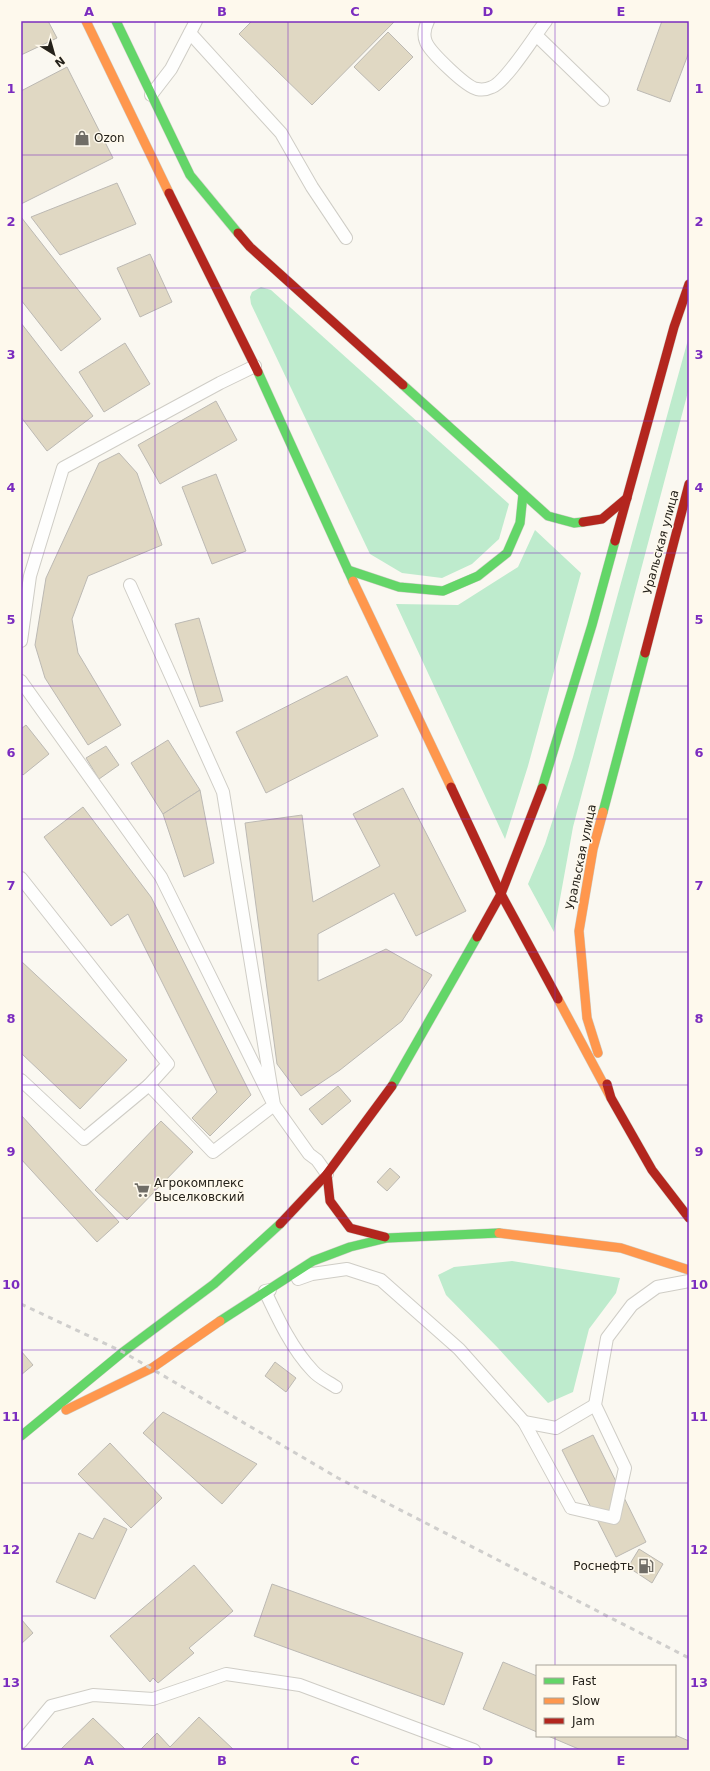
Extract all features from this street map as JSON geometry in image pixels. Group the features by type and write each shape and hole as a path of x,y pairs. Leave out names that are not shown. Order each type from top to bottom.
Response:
{"main road":[{"path":"86,21 155,164 256,366 348,570 501,894 611,1098"},
{"path":"116,21 190,175 250,247 548,516 574,524 602,519 627,498"},
{"path":"21,1436 123,1352 214,1284 284,1221 327,1174 396,1082 501,894 536,806 563,722 674,327 689,284"},
{"name":"Уральская улица","path":"689,484 593,849 579,931 587,1018 611,1098 652,1170 689,1218"},
{"path":"348,570 399,587 443,591 478,576 507,553 520,523 523,494"},
{"path":"327,1174 330,1201 350,1228 386,1238"},
{"path":"21,1446 64,1411 152,1368 265,1291 313,1261 350,1247 386,1238 502,1233 621,1248 689,1270"}],"lane":[{"path":"151,95 171,69 196,21"},
{"path":"428,21 425,29 425,37 430,48 467,85 477,89 494,87 503,79 546,21"},
{"path":"190,33 281,133 312,187 346,238"},
{"path":"536,35 603,100"},
{"path":"21,641 30,576 63,468 220,383 256,366"},
{"path":"130,585 223,792 274,1105"},
{"path":"21,681 161,877 274,1105 309,1154 317,1160 327,1174"},
{"path":"21,878 168,1064 149,1085 84,1139 21,1080"},
{"path":"149,1085 213,1152 274,1105"},
{"path":"336,1387 314,1372 298,1352 280,1322 265,1291 312,1274 347,1269 381,1280 459,1349 524,1422 571,1508 614,1518 625,1468 595,1405 607,1338 632,1305 657,1287 689,1281"},
{"path":"524,1422 556,1428 595,1405"},
{"path":"21,1742 51,1706 94,1695 153,1699 226,1674 300,1685 474,1750"}],"green space":[{"path":"261,287 271,290 509,504 499,539 472,564 442,578 402,573 370,554 251,304 250,297 252,292"},
{"path":"689,336 689,388 573,827 554,932 528,884 545,844 573,757"},
{"path":"535,530 581,573 528,766 505,839 396,604 458,605 518,567"},
{"path":"512,1261 620,1278 616,1293 589,1329 573,1392 548,1403 498,1348 446,1295 438,1275 454,1267"}],"building":[{"path":"21,21 48,21 57,38 21,55"},
{"path":"252,21 395,21 312,105 239,34"},
{"path":"662,21 689,21 689,52 670,102 637,90"},
{"path":"388,32 413,57 379,91 354,67"},
{"path":"67,67 113,158 21,204 21,91"},
{"path":"117,183 136,224 60,255 31,217"},
{"path":"21,217 101,319 61,351 21,300"},
{"path":"150,254 172,302 140,317 117,268"},
{"path":"21,323 93,416 47,451 21,417"},
{"path":"125,343 150,384 104,412 79,372"},
{"path":"216,401 237,440 160,484 138,445"},
{"path":"119,453 137,473 162,545 88,576 72,619 78,653 121,725 88,745 45,678 35,645 46,578 99,463"},
{"path":"216,474 246,551 212,564 182,487"},
{"path":"199,618 223,701 200,707 175,624"},
{"path":"347,676 378,736 266,793 236,732"},
{"path":"26,725 49,754 23,775 21,773 21,729"},
{"path":"168,740 200,790 163,814 131,763"},
{"path":"106,746 119,765 99,779 86,758"},
{"path":"403,788 466,911 416,936 394,893 318,934 318,981 386,949 432,975 402,1021 340,1070 301,1096 277,1064 245,823 302,815 313,902 380,866 353,814"},
{"path":"200,790 214,863 184,877 163,814"},
{"path":"83,807 151,897 251,1095 210,1136 192,1118 217,1092 128,914 111,926 44,837"},
{"path":"21,961 127,1060 80,1109 21,1053"},
{"path":"338,1086 351,1101 322,1125 309,1109"},
{"path":"21,1115 119,1222 97,1242 21,1159"},
{"path":"161,1121 193,1152 127,1220 95,1190"},
{"path":"390,1168 400,1177 387,1191 377,1182"},
{"path":"21,1351 33,1365 21,1375"},
{"path":"275,1362 296,1378 286,1392 265,1376"},
{"path":"163,1412 257,1464 222,1504 143,1433"},
{"path":"593,1435 646,1542 616,1557 562,1450"},
{"path":"110,1443 162,1498 131,1528 78,1474"},
{"path":"104,1518 127,1529 95,1599 56,1582 79,1533 93,1539"},
{"name":"Роснефть","path":"639,1549 663,1564 652,1583 628,1567"},
{"path":"194,1565 233,1611 189,1648 194,1653 158,1683 153,1678 150,1682 110,1636"},
{"path":"272,1584 463,1653 444,1705 254,1636"},
{"path":"21,1619 33,1633 21,1644"},
{"path":"503,1662 536,1676 536,1732 483,1709"},
{"path":"199,1717 234,1750 140,1750 157,1733 170,1747"},
{"path":"93,1718 126,1750 60,1750"},
{"path":"676,1735 689,1741 689,1750 581,1750 550,1737 676,1737"}],"railway":[{"path":"21,1304 123,1352 338,1478 689,1658"}],"traffic: fast":[{"path":"116,21 190,175 238,233"},
{"path":"258,372 353,581"},
{"path":"403,385 548,516 574,523 583,522"},
{"path":"348,570 399,587 443,591 478,576 507,553 520,523 523,494"},
{"path":"542,788 592,625 615,541"},
{"path":"603,812 645,653"},
{"path":"392,1086 477,937"},
{"path":"21,1436 123,1352 214,1284 280,1224"},
{"path":"220,1321 313,1261 350,1247 387,1238 499,1233"}],"traffic: slow":[{"path":"86,21 169,193"},
{"path":"353,581 451,787"},
{"path":"598,1053 587,1018 579,931 593,849 603,812"},
{"path":"558,999 611,1098"},
{"path":"499,1233 621,1248 689,1270"},
{"path":"66,1410 152,1368 220,1321"}],"traffic: jam":[{"path":"169,193 258,372"},
{"path":"238,233 250,247 403,385"},
{"path":"615,541 674,327 689,284"},
{"path":"645,653 689,484"},
{"path":"583,522 602,519 627,498"},
{"path":"451,787 501,894 558,999"},
{"path":"477,937 501,894 542,788"},
{"path":"607,1084 611,1098 652,1170 689,1218"},
{"path":"280,1224 327,1174 392,1086"},
{"path":"327,1174 330,1201 350,1228 385,1237"}],"place":[{"name":"Ozon","path":"82,138"},
{"name":"Агрокомплекс Выселковский","path":"142,1190"},
{"name":"Роснефть","path":"646,1566"}]}
